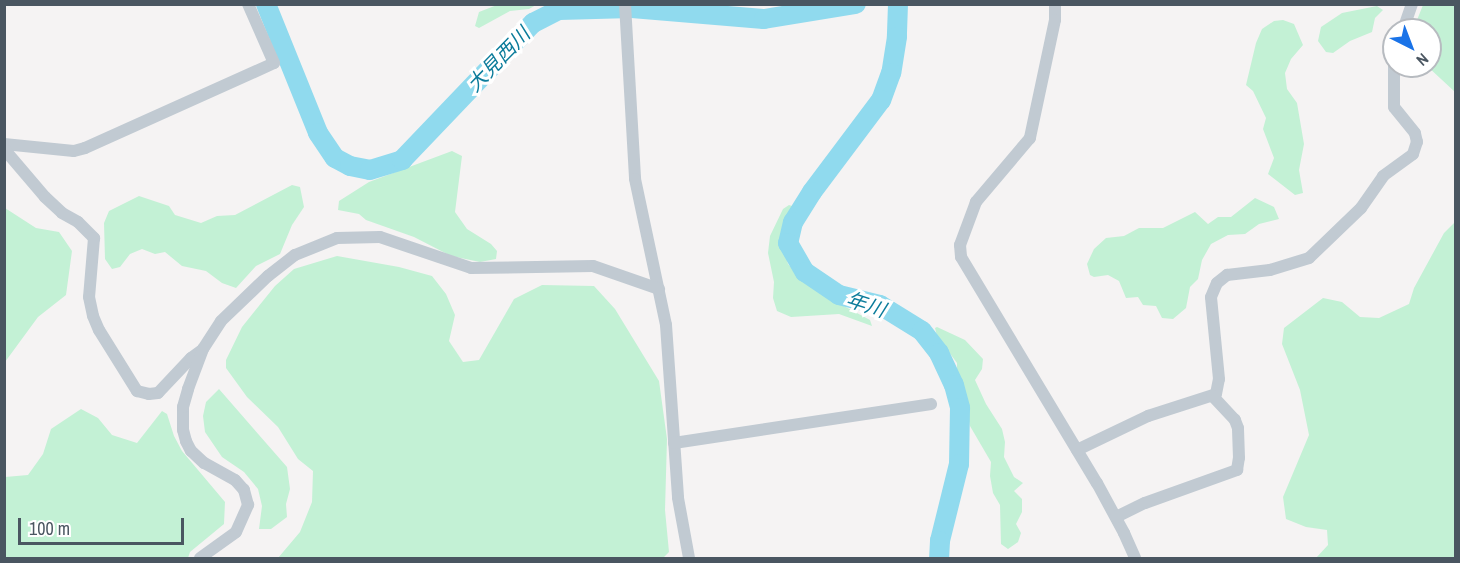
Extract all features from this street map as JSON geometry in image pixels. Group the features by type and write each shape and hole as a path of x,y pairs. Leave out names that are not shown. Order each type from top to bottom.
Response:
{"street":[{"path":"4,146 74,151 85,148 274,63 248,4"},
{"path":"625,4 635,179 666,325 678,498 688,558"},
{"path":"1055,4 1055,20 1030,138 976,202 960,245 961,257 1116,517 1135,558"},
{"path":"1077,450 1097,438 1148,416 1213,396 1218,389 1219,379 1211,297 1217,283 1227,275 1270,270 1309,258 1360,208 1383,176 1413,154 1417,142 1415,133 1394,107 1394,78"},
{"path":"4,146 45,198 62,213 78,222 94,238 89,297 93,316 137,391 149,394 158,393 191,358 203,349"},
{"path":"200,558 236,532 248,505 244,490 235,480 204,463 191,451 186,441 183,407 203,349 221,321 268,276 295,255 337,238 380,237 471,267 593,266 658,288"},
{"path":"1116,517 1145,503 1237,470 1240,446 1238,428 1235,420 1213,396"},
{"path":"674,443 931,404"}],"green space":[{"path":"497,5 536,5 529,9 510,11 479,28 475,26 479,12"},
{"path":"1423,5 1455,5 1455,92 1440,78 1442,78 1442,18 1418,18"},
{"path":"1377,6 1383,10 1375,18 1372,32 1350,41 1333,53 1326,52 1318,41 1321,27 1342,13"},
{"path":"1283,20 1294,24 1303,45 1291,59 1285,73 1287,89 1297,103 1304,144 1299,170 1303,193 1295,195 1268,174 1274,158 1263,129 1266,118 1253,91 1246,85 1256,43 1262,29 1274,21"},
{"path":"452,151 462,156 455,212 467,229 491,244 497,251 496,259 480,262 451,256 414,237 366,220 359,214 338,210 339,201 369,182"},
{"path":"292,185 300,187 304,207 292,225 280,254 256,266 236,288 222,283 206,271 182,266 165,252 155,254 142,249 130,254 120,267 112,269 105,259 104,223 109,211 139,196 169,206 175,215 201,223 217,216 235,215"},
{"path":"1255,198 1274,207 1279,219 1259,224 1245,234 1228,235 1211,244 1202,260 1198,279 1190,287 1186,308 1173,319 1162,318 1156,306 1143,305 1138,297 1126,298 1119,281 1108,275 1094,277 1090,275 1087,264 1094,249 1106,238 1124,236 1139,228 1163,228 1195,212 1208,224 1218,217 1231,217"},
{"path":"789,205 795,207 788,219 783,244 788,264 799,276 842,305 870,320 872,326 839,314 791,317 777,311 773,298 774,282 768,253 770,236 783,209"},
{"path":"5,208 36,228 59,232 72,251 66,295 38,317 5,362"},
{"path":"1455,222 1455,558 1316,558 1328,545 1327,530 1306,527 1286,519 1283,497 1309,435 1300,390 1282,344 1284,328 1323,298 1342,302 1360,317 1379,318 1409,304 1414,288 1444,233"},
{"path":"337,256 399,267 432,276 446,294 455,315 449,341 463,362 479,360 514,299 542,285 594,286 615,309 659,381 667,439 665,510 669,552 663,558 278,558 300,532 312,502 313,471 298,459 278,427 247,397 226,368 226,360 242,327 275,286 294,269"},
{"path":"935,328 965,340 983,359 982,369 975,380 986,404 1002,429 1005,442 1004,457 1014,477 1023,483 1014,491 1022,499 1022,512 1016,524 1021,533 1018,542 1008,549 1001,544 1000,505 993,493 990,476 991,462 970,426 963,391 957,376 957,363 937,336"},
{"path":"219,389 287,467 290,489 286,504 287,517 271,529 259,529 262,506 258,489 244,472 222,457 205,432 203,416 206,402"},
{"path":"81,409 98,418 112,435 137,443 162,411 167,414 182,451 225,502 224,524 190,552 188,558 5,558 5,477 28,475 43,454 51,429"}],"waterway":[{"name":"大見西川","path":"266,4 318,133 335,158 350,166 370,170 402,160 533,23 559,10 632,8 764,19 856,4"},
{"name":"年川","path":"898,4 897,37 891,73 881,100 812,192 793,222 788,243 805,272 839,295 880,305 922,331 939,353 954,385 960,408 959,464 940,541 939,558"}]}
